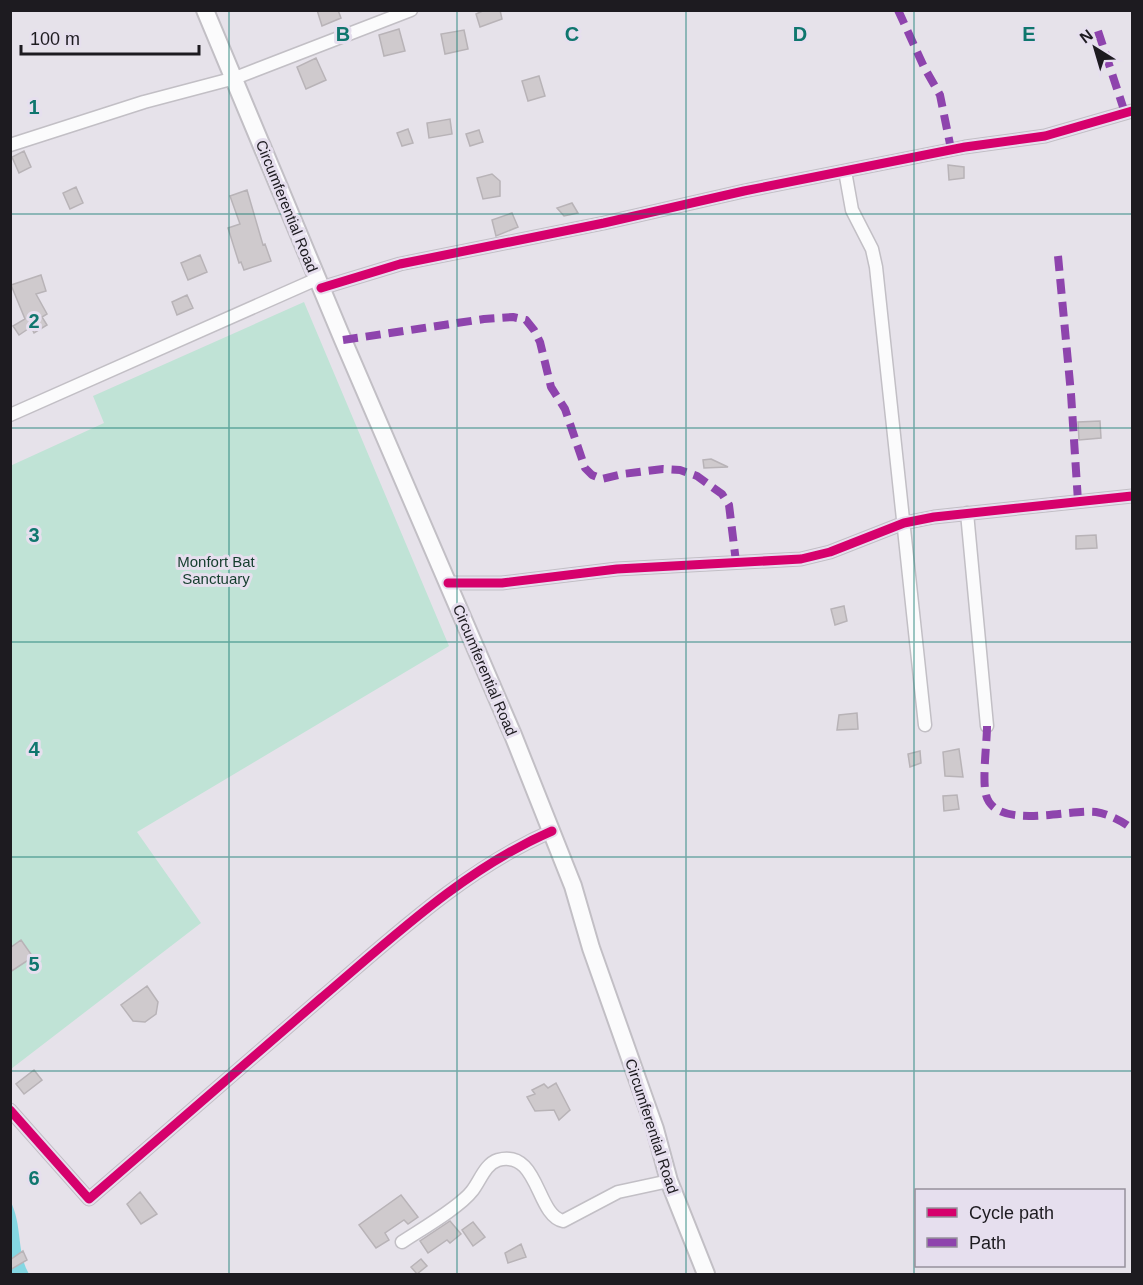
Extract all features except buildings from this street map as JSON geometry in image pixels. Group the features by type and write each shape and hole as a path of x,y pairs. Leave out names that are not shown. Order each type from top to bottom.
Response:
{"main road":[{"name":"Circumferential Road","path":"205,10 552,831 573,886 591,948 655,1129 669,1181 706,1275"}],"street":[{"path":"10,145 144,102 235,78 411,10"},
{"path":"10,415 319,283 845,171 965,147 1045,136 1132,111"},
{"path":"845,171 852,210 872,249 876,267 925,725"},
{"path":"448,583 502,583 617,569 801,559 830,552 904,523 934,517 1132,496"},
{"path":"967,513 987,726"},
{"path":"10,1110 89,1199 352,972 442,898 523,844 552,831"},
{"path":"402,1242 469,1195 490,1165 498,1160 515,1161 525,1166 554,1217 563,1221 618,1192 669,1181"}],"green space":[{"name":"Monfort Bat Sanctuary","path":"304,302 449,646 137,832 201,923 11,1069 10,466 104,423 93,396"}],"water":[{"path":"10,1200 17,1219 22,1256 29,1274 11,1274"}],"marked path":[{"path":"898,10 924,67 940,95 951,149"},
{"path":"1098,31 1125,113"},
{"path":"1058,256 1078,501"},
{"path":"343,340 484,319 513,317 526,320 540,342 551,387 565,409 585,468 592,475 602,479 663,469 680,470 697,476 722,494 729,505 736,562"},
{"path":"987,726 985,788 992,806 1003,812 1034,816 1096,812 1115,818 1132,829"}],"cycle path":[{"path":"321,288 400,264 965,147 1045,136 1132,111"},
{"path":"448,583 502,583 617,569 801,559 830,552 904,523 934,517 1132,496"},
{"path":"10,1110 89,1199 430,906 489,865 552,831"}]}
